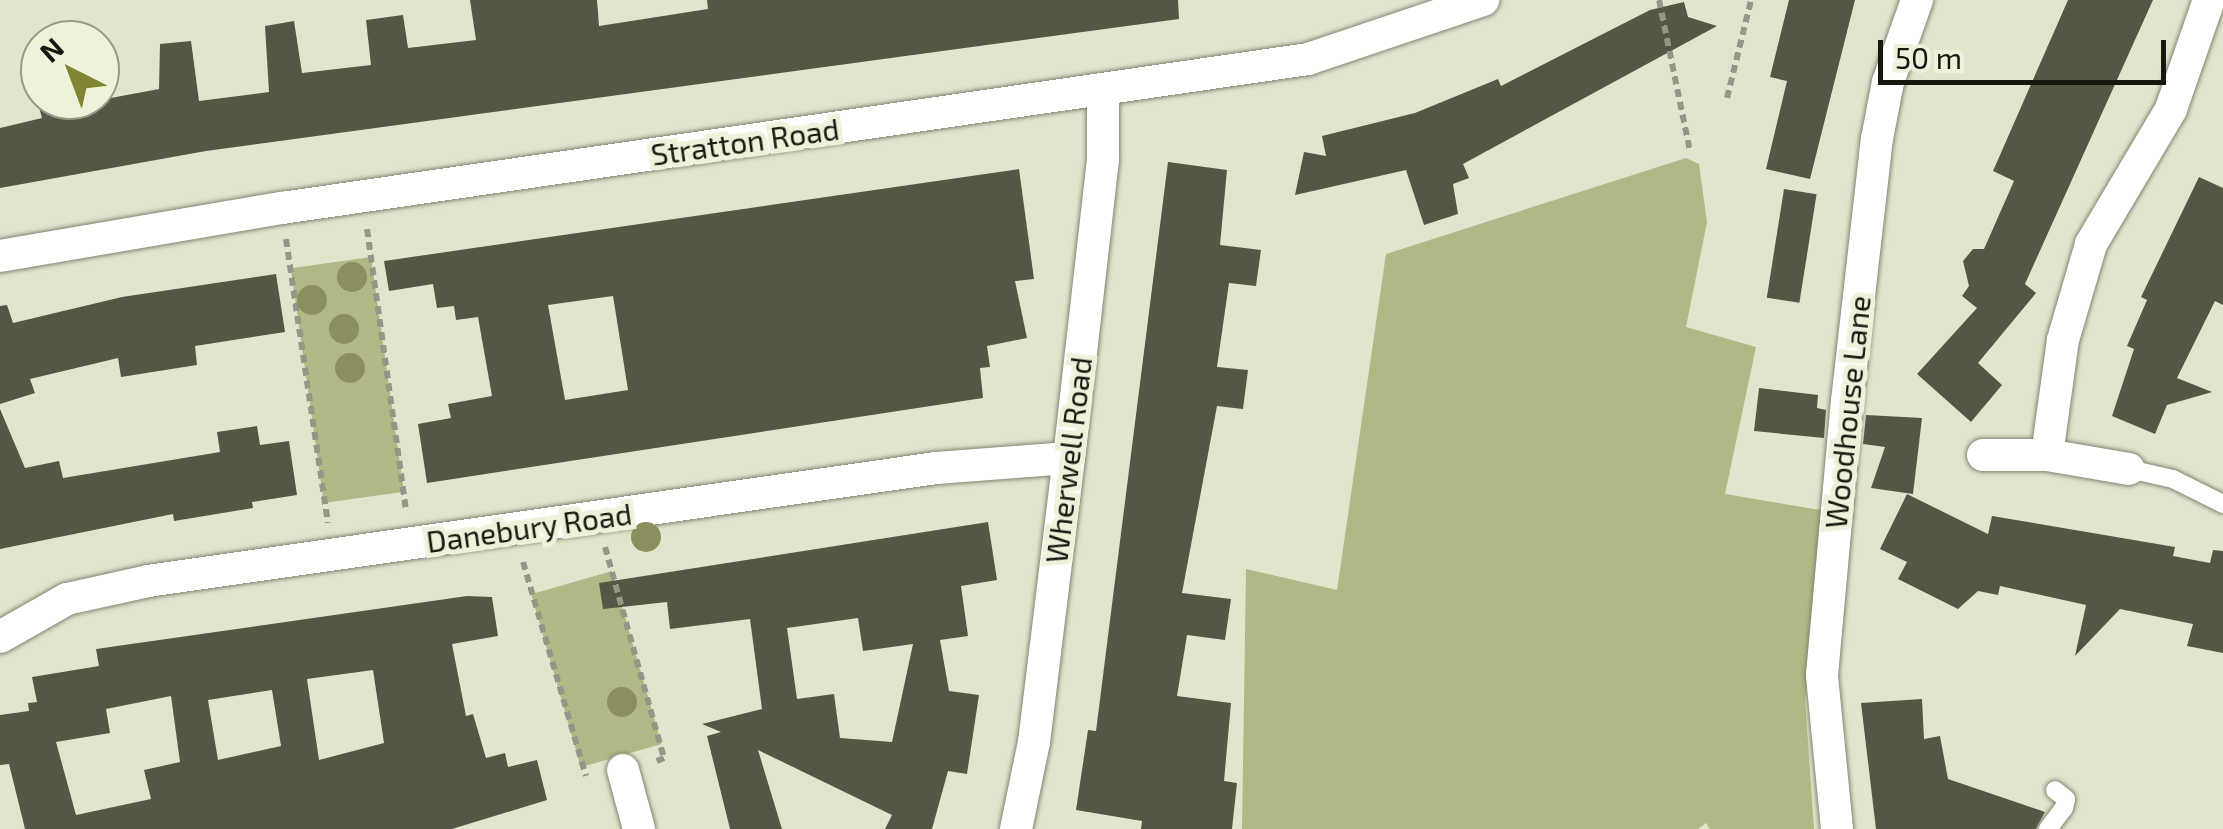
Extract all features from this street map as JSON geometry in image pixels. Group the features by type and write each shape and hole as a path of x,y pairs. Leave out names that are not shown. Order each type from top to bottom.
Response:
{"street":[{"name":"Stratton Road","path":"0,256 282,208 1308,58 1483,0"},
{"name":"Woodhouse Lane","path":"1837,829 1822,675 1847,401 1877,139 1888,82 1917,0"},
{"path":"2047,455 2063,340 2090,244 2171,109 2208,0"},
{"name":"Wherwell Road","path":"1016,829 1034,742 1069,458 1103,159 1103,90"},
{"path":"1983,455 2047,455 2130,469"},
{"name":"Danebury Road","path":"0,637 88,593 965,464 1069,458"},
{"path":"623,770 639,829"}],"lane":[{"path":"2130,469 2173,478 2223,504"},
{"path":"2048,829 2066,800 2055,790"}],"path":[{"path":"1659,0 1690,152"},
{"path":"1728,98 1751,0"},
{"path":"362,196 411,545"},
{"path":"282,208 333,556"},
{"path":"513,530 587,780 664,758 596,517"}],"green space":[{"path":"1686,158 1699,164 1707,222 1686,327 1756,347 1725,494 1832,512 1805,699 1814,829 1710,829 1706,823 1698,829 1242,829 1246,569 1337,590 1386,254"},
{"path":"371,257 404,492 324,503 291,268"},
{"path":"612,571 662,744 581,767 531,594"}],"building":[{"path":"470,0 597,0 599,26 708,9 707,0 1178,0 1179,19 206,151 0,188 0,128 34,120 120,120 120,96 159,89 160,44 191,41 199,101 269,92 265,26 294,21 302,73 371,65 366,20 403,15 408,48 476,40"},
{"path":"1789,0 1855,0 1810,179 1766,169 1787,81 1770,77"},
{"path":"2068,0 2153,0 2025,284 2036,293 1978,363 2002,385 1971,422 1917,374 1977,308 1962,296 1969,286 1963,261 1973,249 1984,249 2014,181 1993,171"},
{"path":"1684,2 1688,17 1717,26 1463,164 1469,178 1453,184 1458,214 1424,225 1406,170 1295,195 1304,152 1326,156 1322,136 1415,113 1498,79 1501,86 1650,10"},
{"path":"1168,162 1227,170 1220,245 1261,250 1256,286 1229,283 1217,367 1248,370 1243,409 1217,406 1182,593 1231,599 1225,640 1187,635 1177,696 1231,703 1224,781 1237,783 1232,829 1141,829 1142,821 1076,810 1088,730 1096,731"},
{"path":"1019,169 1034,279 1015,281 1027,338 987,346 990,367 980,368 983,398 427,483 418,424 451,418 448,404 492,396 478,317 456,320 454,306 437,308 433,284 389,291 384,261","holes":["613,296 628,390 565,400 548,305"]},
{"path":"2199,177 2223,188 2223,305 2215,301 2177,378 2212,392 2167,405 2155,434 2112,416 2134,349 2127,346 2147,300 2141,297"},
{"path":"1784,189 1817,194 1799,303 1767,298"},
{"path":"276,274 285,332 195,346 197,365 121,377 118,358 30,379 35,393 0,404 0,306 7,305 13,323 122,297"},
{"path":"1759,388 1818,395 1817,408 1826,410 1824,438 1754,431"},
{"path":"0,409 25,468 59,461 63,478 220,452 217,432 257,426 260,445 289,441 297,495 252,502 253,508 174,521 173,514 0,549"},
{"path":"1866,415 1922,418 1913,494 1871,488 1885,447 1863,444"},
{"path":"1907,494 1988,534 1992,516 2175,547 2173,556 2210,563 2213,550 2223,551 2223,653 2187,646 2193,624 2120,609 2075,656 2086,605 2000,586 1998,595 1978,591 1958,609 1898,579 1907,562 1880,549"},
{"path":"988,522 997,580 961,586 968,636 940,640 949,691 979,695 967,774 948,771 932,829 885,829 892,815 758,750 782,829 730,829 707,736 721,732 702,724 762,709 750,619 670,629 667,602 603,609 599,583","holes":["858,618 863,651 913,644 892,742 840,738 834,694 797,699 787,628"]},
{"path":"467,596 492,597 498,636 452,644 466,716 473,714 486,758 505,753 508,767 537,760 547,800 452,829 25,829 9,764 0,765 0,715 29,711 28,703 37,702 32,677 99,666 96,649","holes":["373,670 384,743 319,760 307,679","272,690 281,746 218,760 208,700","171,696 180,762 144,770 151,799 76,815 56,742 110,733 106,709"]},
{"path":"1922,699 1924,739 1940,736 1948,779 2045,812 2036,829 1876,829 1861,703"}]}
